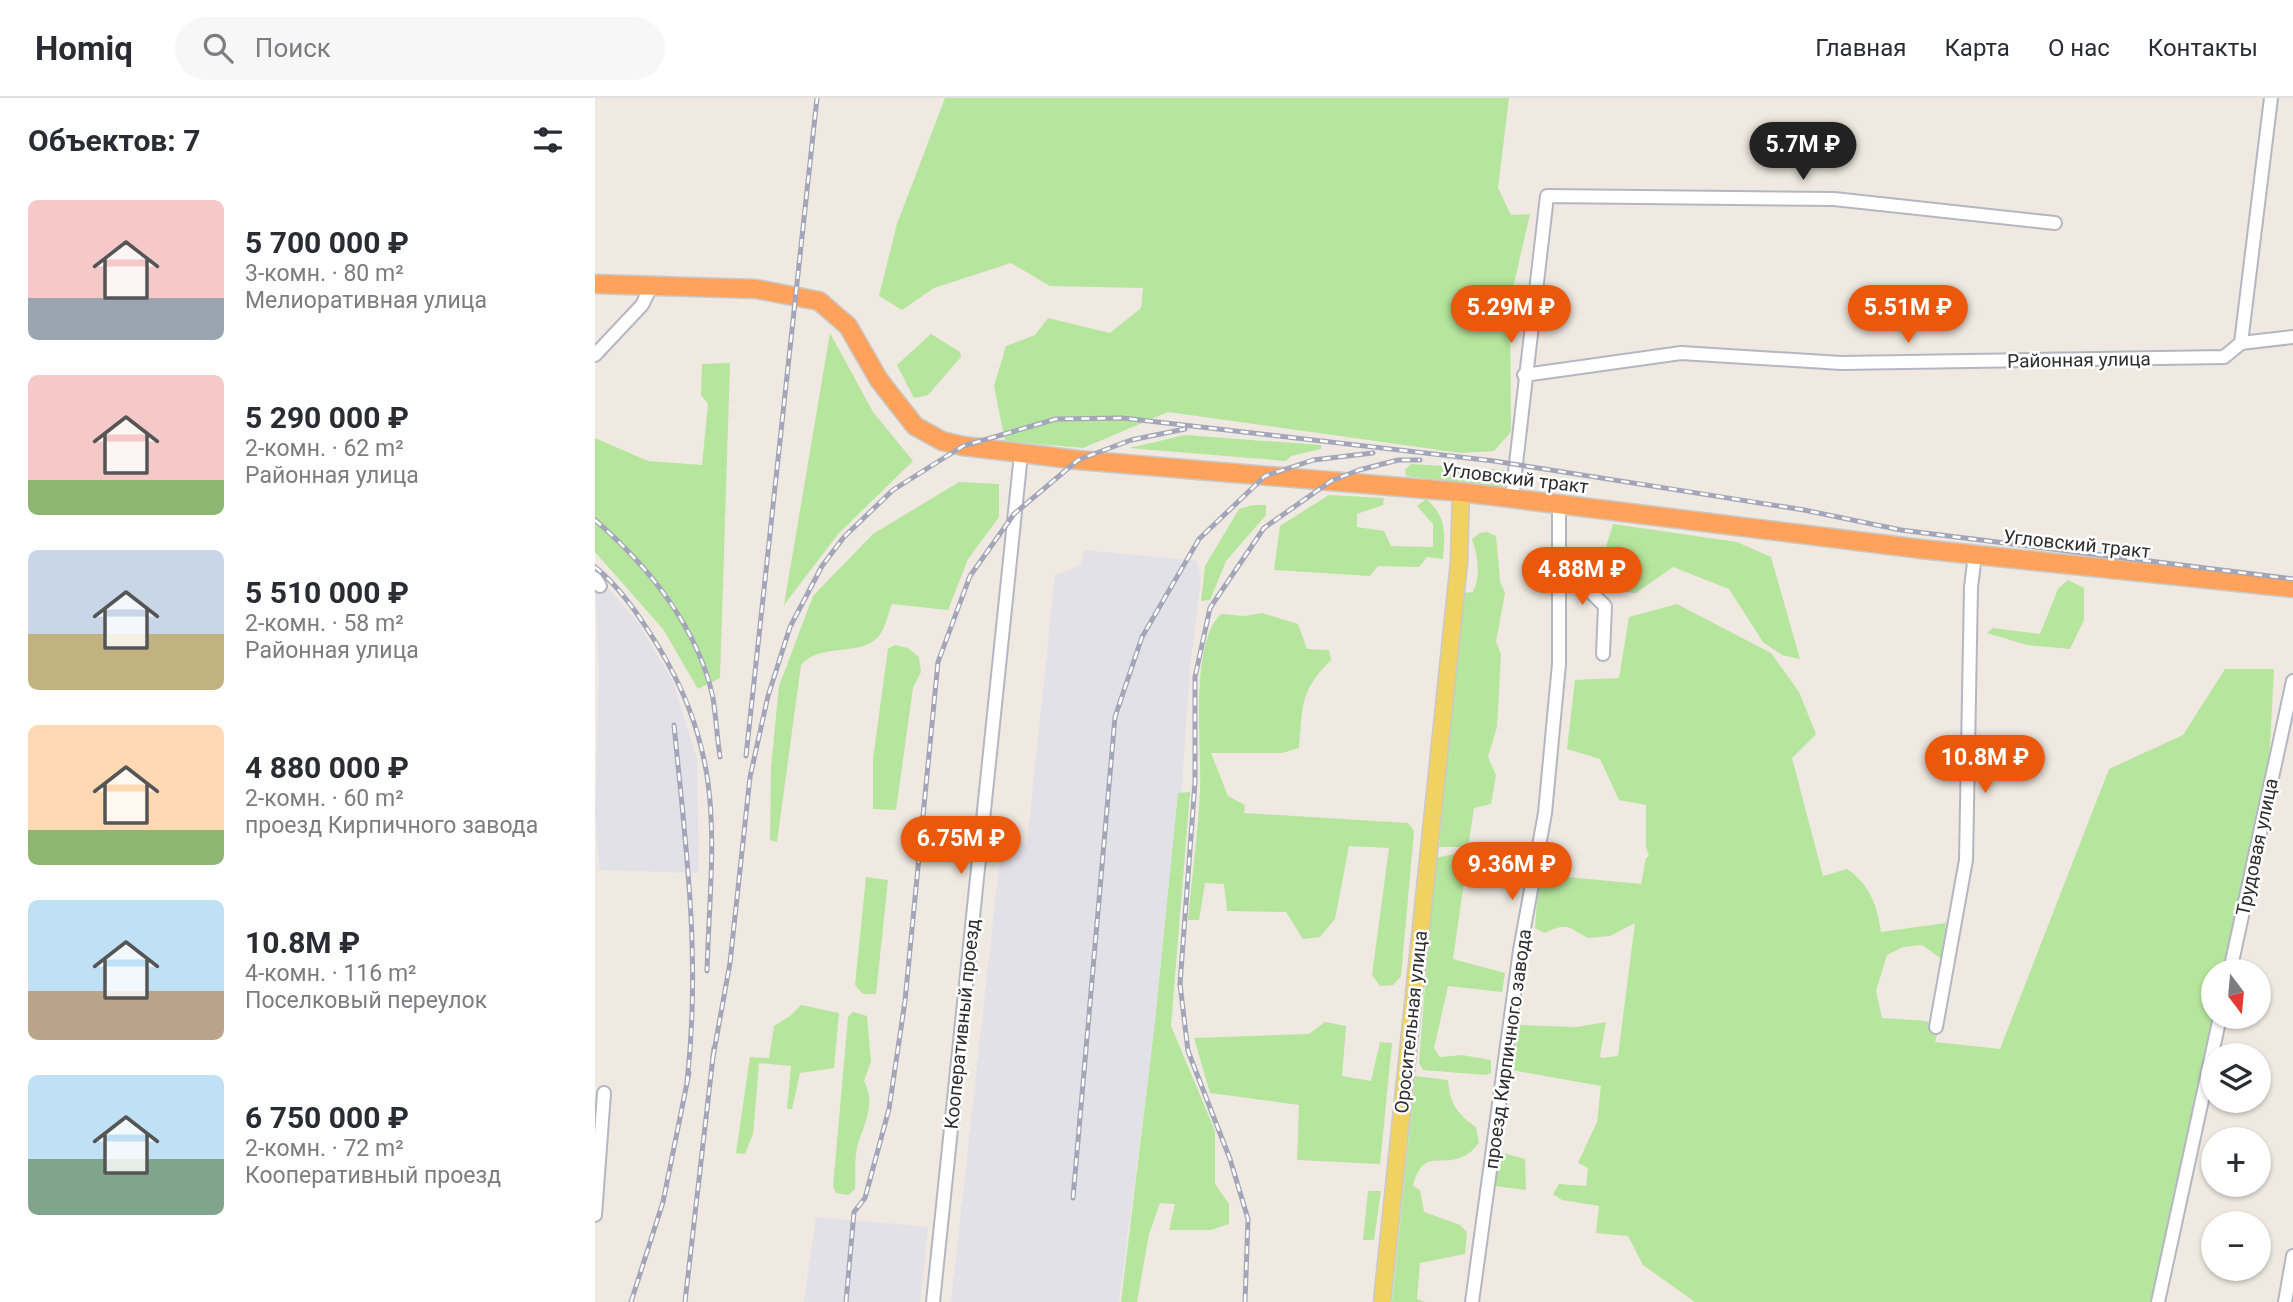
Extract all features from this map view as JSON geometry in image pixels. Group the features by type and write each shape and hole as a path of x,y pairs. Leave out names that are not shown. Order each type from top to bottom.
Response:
{"highway":[{"name":"Угловский тракт","path":"595,284 756,289 819,301 848,326 879,380 903,414 926,434 963,446 1021,454 1461,492 1975,555 2293,588"}],"main road":[{"name":"Оросительная улица","path":"1382,1302 1459,562 1461,492"}],"street":[{"path":"2241,343 2271,98"},
{"path":"1498,496 1524,375 1547,195 1834,199 2055,223"},
{"path":"595,355 642,305 652,285"},
{"name":"Районная улица","path":"1524,375 1681,353 1841,363 2224,357 2241,343 2293,337"},
{"name":"Кооперативный проезд","path":"933,1302 1021,454"},
{"name":"проезд Кирпичного завода","path":"1472,1302 1520,950 1545,813 1559,664 1559,504"},
{"path":"1936,1027 1966,860 1971,587 1975,555"},
{"path":"1559,561 1605,606 1603,654"},
{"name":"Трудовая улица","path":"2233,959 2293,681"},
{"path":"2158,1302 2217,1029"},
{"path":"595,1215 604,1093"},
{"path":"2285,1302 2293,1256"}],"shaded area":[{"path":"1085,550 1197,561 1201,578 1190,668 1178,844 1119,1302 951,1302 1002,841 1027,844 1055,575 1080,566"},
{"path":"603,582 638,623 673,682 697,759 699,873 600,870 595,818 599,672 595,586"},
{"path":"816,1217 928,1227 920,1302 804,1302"}],"green space":[{"path":"945,98 1509,98 1498,188 1511,215 1530,214 1510,301 1511,432 1494,451 1461,453 1168,412 1083,448 1005,441 994,386 1006,346 1035,335 1048,318 1110,333 1141,308 1143,288 1050,286 1011,263 934,288 902,310 879,296 897,224"},
{"path":"830,333 873,412 913,461 838,534 784,605"},
{"path":"931,334 960,352 961,357 928,395 914,398 897,365"},
{"path":"730,363 720,678 698,689 663,629 595,552 595,438 648,461 702,465 708,404 701,395 702,364"},
{"path":"1185,435 1321,445 1321,449 1291,456 1286,461 1129,448"},
{"path":"1411,464 1504,470 1505,482 1499,493 1477,485 1406,476 1405,470"},
{"path":"959,482 999,484 999,517 968,559 948,610 892,604 884,628 876,639 858,647 818,654 801,665 777,842 770,840 771,767 779,686 813,596 873,534"},
{"path":"1329,495 1384,498 1383,505 1357,514 1357,527 1384,531 1391,546 1433,547 1433,524 1417,506 1426,499 1438,512 1443,526 1443,559 1427,557 1419,567 1378,566 1370,576 1274,570 1280,526"},
{"path":"1266,505 1266,515 1226,561 1210,600 1201,601 1205,566 1239,509"},
{"path":"1613,524 1737,542 1771,557 1800,659 1782,655 1763,642 1729,589 1673,567 1636,593 1626,592 1629,570 1626,560 1606,547"},
{"path":"1487,532 1496,536 1500,581 1505,593 1496,642 1501,654 1497,727 1488,757 1496,775 1491,804 1474,808 1468,847 1439,847 1463,593 1473,592 1478,573 1472,539"},
{"path":"2068,580 2084,588 2084,620 2070,649 2027,645 1987,633 1993,628 2040,634 2058,589"},
{"path":"1677,604 1771,653 1799,692 1816,734 1792,758 1823,876 1847,869 1855,875 1871,896 1881,932 1946,923 1943,960 1922,945 1903,947 1887,955 1876,991 1882,1018 1927,1021 1937,1035 1935,1042 2000,1049 2109,769 2183,735 2225,669 2274,669 2267,803 2230,959 2201,959 2201,1029 2214,1029 2211,1043 2201,1043 2201,1085 2150,1302 1695,1302 1643,1265 1628,1236 1596,1233 1599,1206 1562,1200 1553,1194 1559,1184 1586,1186 1588,1168 1578,1163 1597,1122 1601,1086 1512,1070 1519,1025 1577,1027 1606,1022 1601,1058 1618,1056 1635,923 1610,936 1588,938 1564,927 1544,933 1535,928 1538,889 1546,880 1567,877 1641,884 1646,858 1649,856 1646,847 1646,805 1619,800 1600,759 1567,749 1575,680 1619,678 1629,617"},
{"path":"1262,613 1298,624 1307,649 1329,650 1331,660 1313,681 1305,700 1299,748 1282,753 1211,753 1228,796 1245,805 1244,813 1408,823 1414,831 1401,976 1393,985 1380,986 1372,975 1389,848 1349,846 1335,919 1320,937 1303,939 1286,912 1227,911 1224,884 1205,883 1199,920 1188,920 1199,807 1199,697 1205,648 1211,628 1221,614 1244,616"},
{"path":"895,645 908,648 919,657 921,672 913,688 896,810 873,809 873,759 888,649"},
{"path":"1190,792 1171,1026 1215,1131 1215,1184 1229,1204 1229,1224 1211,1230 1169,1230 1175,1204 1160,1203 1149,1234 1137,1302 1121,1302 1155,1022 1178,793"},
{"path":"1464,852 1467,862 1453,959 1505,973 1502,992 1448,986 1434,1048 1440,1057 1462,1055 1491,1060 1491,1073 1486,1075 1423,1070 1419,1063 1435,858"},
{"path":"866,877 888,880 876,994 863,994 855,985"},
{"path":"801,1005 839,1013 834,1068 800,1073 792,1109 787,1109 791,1066 759,1063 753,1134 745,1154 736,1153 750,1057 769,1058 774,1026"},
{"path":"853,1012 867,1016 871,1061 864,1081 869,1105 857,1149 855,1189 848,1195 836,1193 833,1187 848,1017"},
{"path":"1325,1022 1346,1026 1342,1076 1371,1081 1380,1042 1392,1043 1380,1164 1297,1160 1299,1105 1210,1093 1194,1038 1309,1034"},
{"path":"1415,1076 1448,1080 1452,1102 1463,1117 1476,1127 1479,1143 1470,1153 1457,1159 1428,1162 1417,1174 1413,1186 1420,1190 1424,1212 1460,1225 1467,1232 1465,1254 1420,1263 1417,1299 1425,1302 1392,1302"},
{"path":"1499,1152 1525,1159 1526,1190 1495,1186"},
{"path":"1368,1191 1381,1191 1374,1240 1363,1240"}],"railway":[{"path":"746,756 817,98"},
{"path":"713,1057 730,963 750,777 768,696 790,627 822,566 844,537 893,490 963,446 1056,419 1123,418 1494,461 1804,510 1901,530 2293,579"},
{"path":"846,1302 854,1212 865,1198 889,1109 905,1001 938,662 970,576 1014,514 1078,460 1131,440 1185,429"},
{"path":"1073,1198 1115,717 1142,637 1199,539 1265,476 1313,460 1373,453"},
{"path":"1245,1302 1248,1219 1230,1159 1188,1051 1180,984 1195,782 1195,677 1210,608 1264,528 1331,481 1359,470 1398,460 1420,460"},
{"path":"595,520 652,578 696,647 713,698 720,757"},
{"path":"595,567 622,594 658,646 696,727 705,766 712,843 707,971"},
{"path":"674,725 687,859 692,947 693,991 687,1082"},
{"path":"685,1302 714,1048"},
{"path":"631,1302 663,1202 689,1073"}]}
